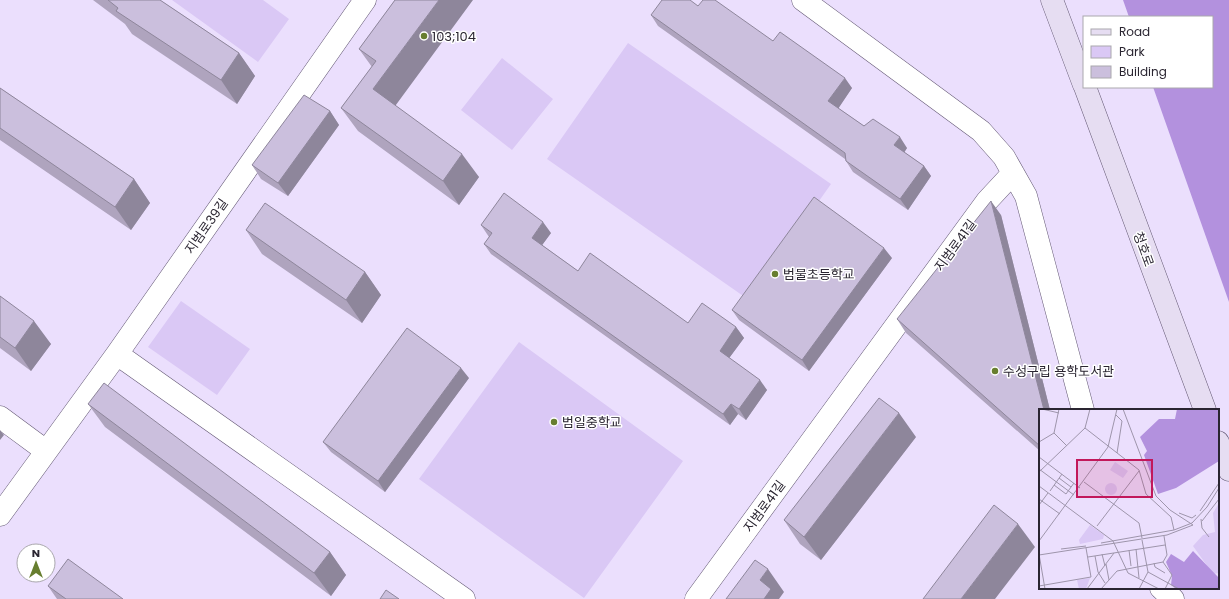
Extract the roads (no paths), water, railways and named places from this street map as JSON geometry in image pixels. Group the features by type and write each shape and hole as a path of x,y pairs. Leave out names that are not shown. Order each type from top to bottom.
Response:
{"main road":[{"name":"청호로","path":"1052,0 1083,83"},
{"name":"청호로","path":"1085,88 1205,409"},
{"path":"1219,445 1229,470"}],"street":[{"name":"지범로39길","path":"0,514 117,354 365,0"},
{"path":"804,0 981,131 1004,157 1026,196 1082,409"},
{"name":"지범로41길","path":"696,599 987,201 1013,173"},
{"path":"117,354 464,599"},
{"path":"0,417 46,451"},
{"path":"1162,589 1173,599"}],"place":[{"name":"103;104","path":"424,36"},
{"name":"범물초등학교","path":"775,274"},
{"name":"수성구립 용학도서관","path":"995,371"},
{"name":"범일중학교","path":"554,422"}]}
